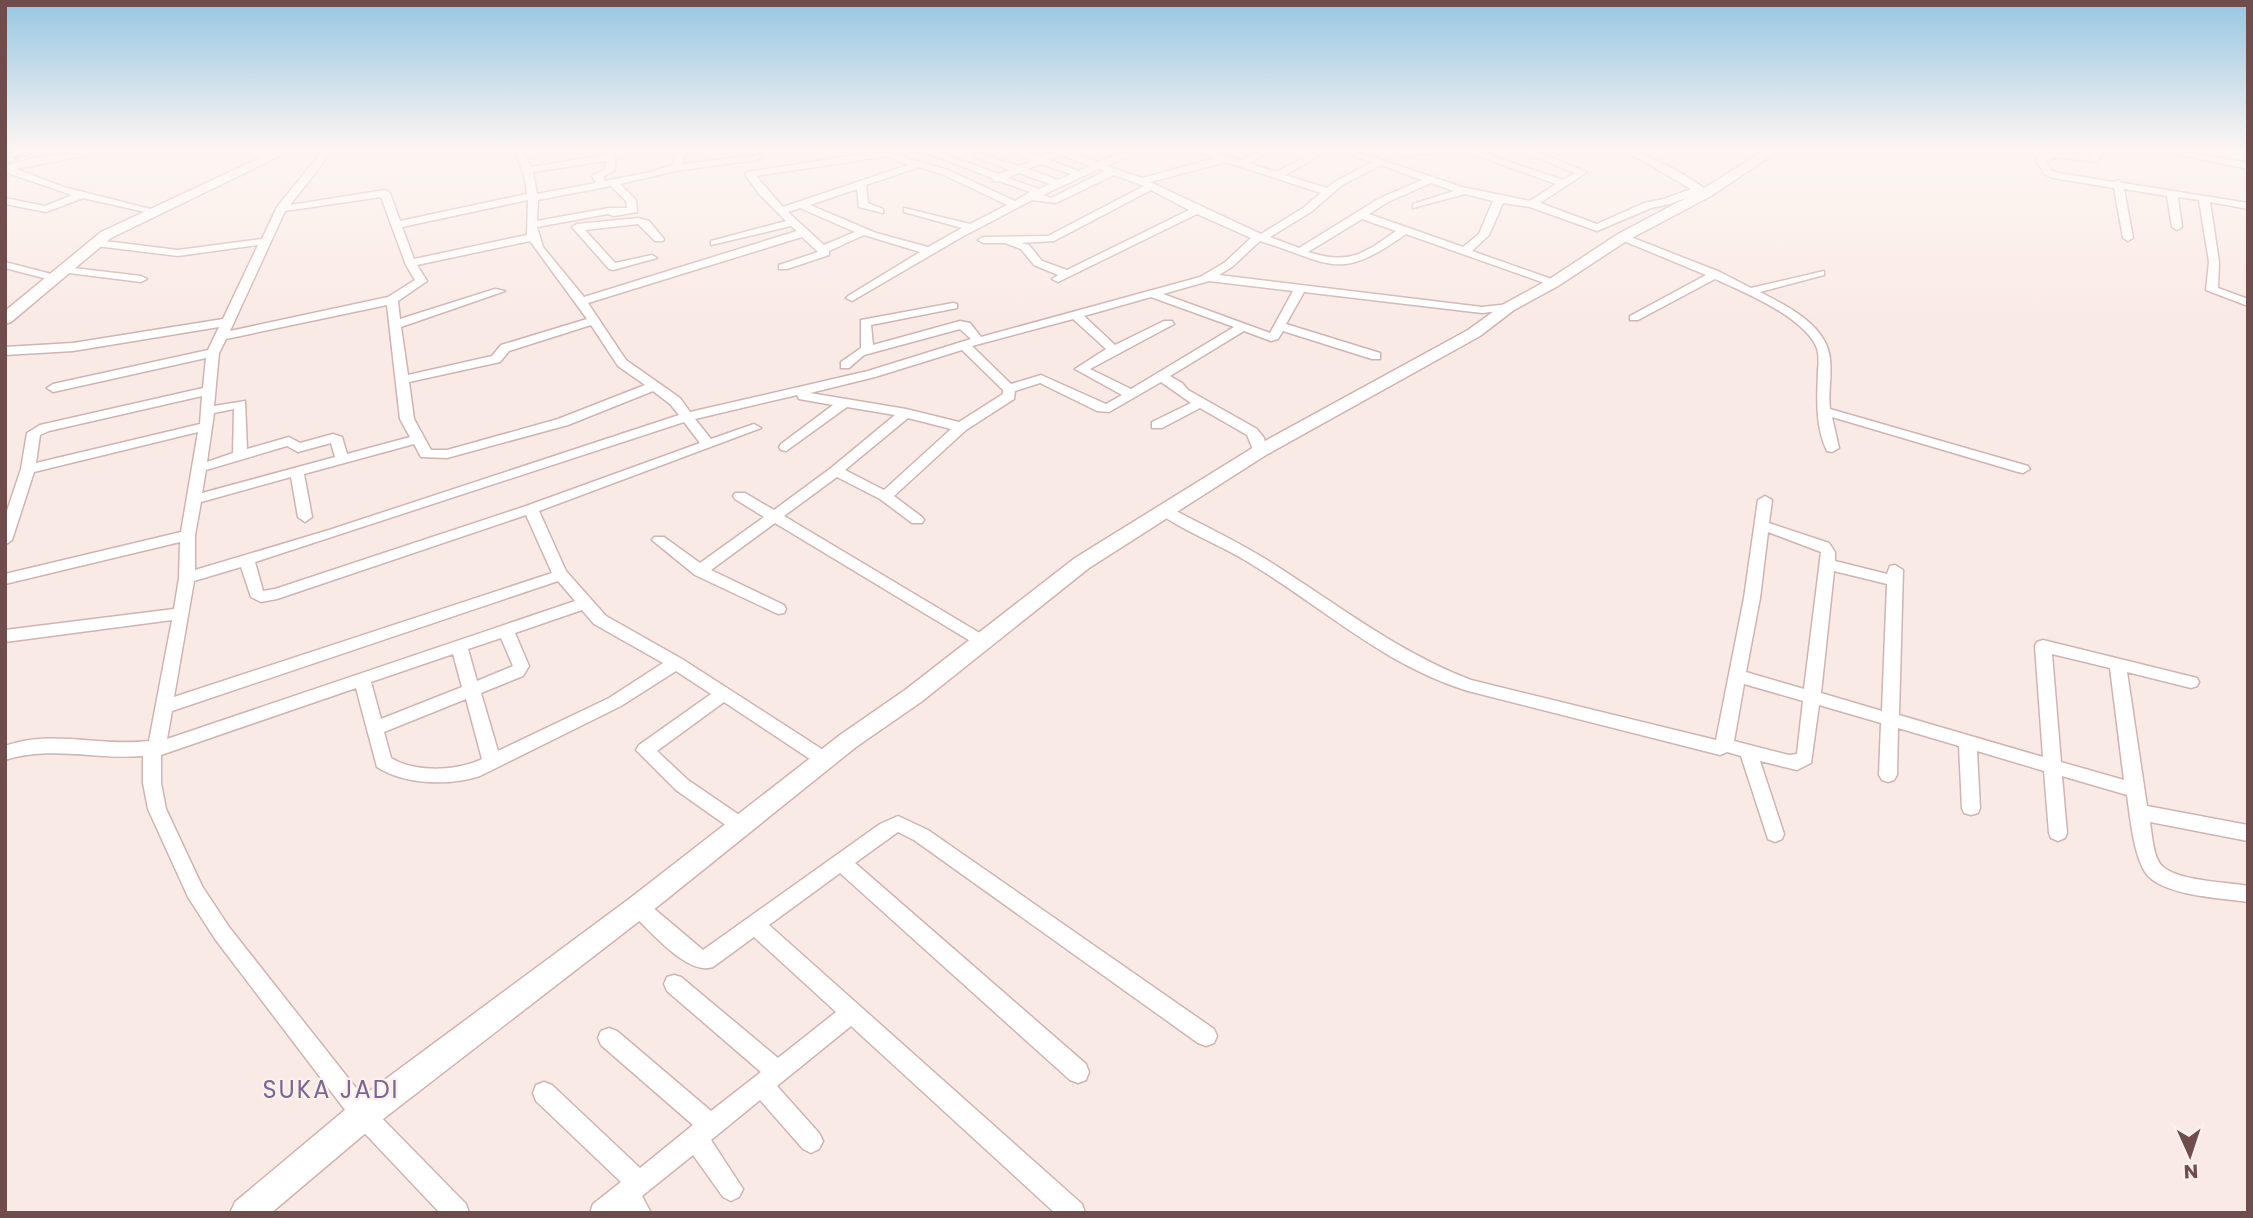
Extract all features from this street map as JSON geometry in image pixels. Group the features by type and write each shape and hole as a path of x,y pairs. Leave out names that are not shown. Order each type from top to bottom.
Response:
{"street":[{"path":"5,212 20,206 46,209 54,206"},
{"path":"125,206 150,212"},
{"path":"5,319 106,235 164,206"},
{"path":"284,206 213,353 200,468 188,535 187,578 155,749 152,783 157,809 195,891 222,933 363,1115 457,1213"},
{"path":"281,209 299,206"},
{"path":"5,351 65,348 224,329 391,300 421,281 411,263 390,206"},
{"path":"396,225 490,206"},
{"path":"533,206 532,231 538,248 581,302 622,363 676,401 708,445"},
{"path":"411,263 606,212 633,210 632,206"},
{"path":"776,206 806,232 825,255 783,267"},
{"path":"781,211 795,206"},
{"path":"804,206 863,232 927,250"},
{"path":"865,206 879,211"},
{"path":"852,298 927,250 1014,206"},
{"path":"983,240 1055,237 1108,206"},
{"path":"1189,206 1260,238 1332,261 1352,261 1374,251 1405,230"},
{"path":"187,578 247,561 689,416 871,374 964,345 1208,277 1228,265 1260,238 1312,206"},
{"path":"1300,252 1375,206"},
{"path":"1465,251 1484,235 1496,206"},
{"path":"1537,206 1597,229 1646,206"},
{"path":"246,1213 363,1115 638,906 848,741 913,696 1082,563 1260,451 1474,333 1509,307 1553,283 1677,206"},
{"path":"2123,206 2128,238"},
{"path":"2174,206 2177,227"},
{"path":"2205,206 2214,262 2212,290 2248,303"},
{"path":"908,210 969,228"},
{"path":"1001,240 1025,247 1036,261 1062,276 1197,210"},
{"path":"1361,215 1553,283"},
{"path":"532,231 638,221 645,223 659,239"},
{"path":"715,243 795,222"},
{"path":"577,227 613,267 652,258"},
{"path":"581,302 806,232"},
{"path":"822,250 863,232"},
{"path":"1623,237 1716,274 1809,327 1821,344 1825,362 1824,411 1832,447"},
{"path":"96,243 178,253 268,241"},
{"path":"5,265 60,274 141,279"},
{"path":"1749,292 1820,273"},
{"path":"1634,317 1716,274"},
{"path":"1208,277 1482,310 1509,307"},
{"path":"1153,294 1271,337 1300,289"},
{"path":"395,325 499,291"},
{"path":"391,300 407,419 426,454 439,456 563,422 655,386"},
{"path":"867,350 866,323 953,306"},
{"path":"1076,315 1114,350"},
{"path":"402,380 496,359 501,356 502,349 592,321"},
{"path":"1131,394 1081,369 1168,324"},
{"path":"845,365 854,355 867,350 963,325 979,342"},
{"path":"1280,326 1376,356"},
{"path":"1009,389 1041,379 1106,409 1243,327"},
{"path":"885,496 961,427 1009,396 1009,389 964,345"},
{"path":"53,388 213,353"},
{"path":"1160,376 1252,432 1258,438 1260,451"},
{"path":"803,389 804,396 906,413 961,427"},
{"path":"5,540 12,497 28,469 32,436 39,430 209,391"},
{"path":"786,447 844,402"},
{"path":"1157,425 1200,402"},
{"path":"28,469 206,418 240,404 239,456"},
{"path":"1824,411 2023,469"},
{"path":"700,571 836,471 906,413"},
{"path":"247,561 256,593 268,596 531,509 754,428"},
{"path":"200,468 289,441 298,447 333,438 337,440 342,459"},
{"path":"195,499 417,439"},
{"path":"297,471 306,517"},
{"path":"836,471 885,496 917,520"},
{"path":"740,496 982,642"},
{"path":"1724,745 1739,676 1765,500"},
{"path":"531,509 543,541 561,575 600,620 676,663 825,761"},
{"path":"1163,510 1264,565 1354,626 1432,674 1713,748 1724,745 1789,762 1803,761 1813,696 1828,552 1824,546 1761,525"},
{"path":"5,579 188,535"},
{"path":"659,540 700,571 778,609"},
{"path":"1826,564 1895,576 1888,775"},
{"path":"164,707 561,575"},
{"path":"5,753 29,745 120,750 155,749 584,603"},
{"path":"5,636 47,633 179,614"},
{"path":"375,728 473,691 520,669 506,630"},
{"path":"459,646 492,762"},
{"path":"2058,833 2042,647 2051,646 2191,682"},
{"path":"362,680 383,762 392,768 455,776 492,762 615,702 676,663"},
{"path":"2118,663 2135,790 2149,863 2161,876 2248,894"},
{"path":"1739,676 2135,790"},
{"path":"723,694 645,750 682,785 741,826"},
{"path":"1968,740 1971,808"},
{"path":"1748,751 1775,834"},
{"path":"2139,812 2248,833"},
{"path":"638,906 700,960 712,957 887,829 898,824 912,830 1206,1036"},
{"path":"841,862 1079,1072"},
{"path":"755,925 1073,1213"},
{"path":"674,984 770,1078 811,1141"},
{"path":"602,1213 635,1196 703,1132 851,1013"},
{"path":"609,1038 703,1132 731,1189"},
{"path":"544,1093 635,1196"}],"district":[{"name":"SUKA JADI","path":"331,1090"}]}
